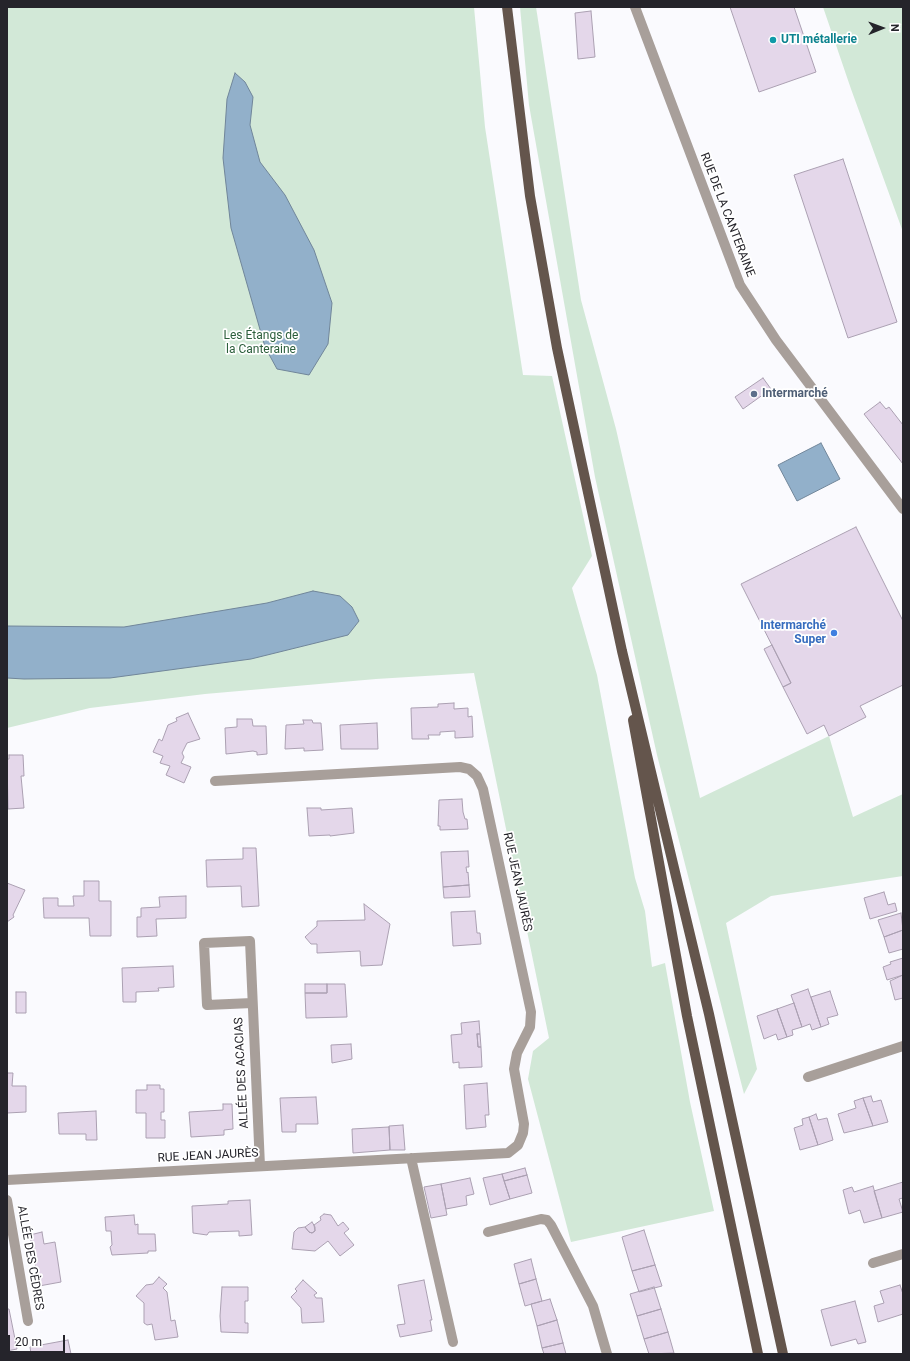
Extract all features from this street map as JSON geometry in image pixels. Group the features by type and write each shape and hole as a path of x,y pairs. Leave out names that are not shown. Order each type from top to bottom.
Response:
{"main road":[{"path":"507,7 522,138 544,283 622,651 707,1006 784,1354"},
{"path":"622,651 652,829 684,1001 758,1354"}],"street":[{"name":"RUE DE LA CANTERAINE","path":"635,7 740,285 776,340 903,509"},
{"name":"RUE JEAN JAURÈS","path":"7,1180 508,1153 518,1145 523,1133 522,1114 514,1069 518,1053 530,1027 531,1012 480,779 469,769 460,767 215,781"},
{"name":"ALLÉE DES ACACIAS","path":"252,1003 206,1005 204,943 250,941 260,1166"},
{"path":"808,1077 903,1046"},
{"path":"411,1158 454,1342"},
{"name":"ALLÉE DES CÈDRES","path":"7,1200 28,1321"},
{"path":"488,1232 541,1218 546,1220 551,1225 593,1306 607,1354"},
{"path":"873,1263 903,1254"}],"green space":[{"name":"Les Étangs de la Canteraine","path":"7,7 474,7 485,127 523,375 552,376 592,556 572,588 597,675 635,878 645,911 652,967 665,963 690,1102 714,1211 571,1242 528,1079 533,1051 549,1038 474,673 376,679 205,694 90,708 7,728"},
{"path":"520,7 536,7 581,300 616,429 700,798 829,736 853,817 903,794 903,876 771,896 726,923 757,1069 744,1094 657,755 595,477 529,105"},
{"path":"823,7 903,7 903,232 851,89"}],"water":[{"path":"235,73 245,82 253,97 250,125 260,162 285,195 314,250 332,303 328,344 309,375 277,369 265,347 231,228 223,158 227,99"},
{"path":"821,443 840,479 797,501 778,465"},
{"path":"313,591 340,596 352,607 359,621 348,635 251,659 110,678 7,678 7,626 124,627 267,603"}],"building":[{"name":"UTI métallerie","path":"730,7 794,7 816,72 759,92"},
{"path":"591,11 595,57 578,59 575,13"},
{"path":"843,159 897,322 848,338 794,175"},
{"path":"763,378 771,389 743,409 735,397"},
{"path":"880,402 886,409 889,407 903,425 903,464 864,414"},
{"name":"Intermarché Super","path":"856,527 903,621 903,685 860,706 866,717 829,736 824,725 807,734 783,687 791,683 741,584"},
{"path":"772,645 791,683 783,687 764,649"},
{"path":"454,703 454,709 468,708 468,717 472,716 473,737 455,738 455,731 440,732 440,735 428,735 429,739 412,739 411,708 438,707 438,704"},
{"path":"188,713 200,739 187,743 182,753 184,757 181,763 191,767 184,783 166,775 170,766 160,763 163,756 153,752 159,739 162,741 168,725 177,721 176,718"},
{"path":"237,719 252,719 253,726 266,726 267,754 257,755 257,752 253,751 226,754 225,728 237,727"},
{"path":"303,720 312,720 313,723 321,723 323,750 304,751 304,748 285,749 286,725 304,724"},
{"path":"377,723 378,749 341,749 340,725"},
{"path":"9,755 23,755 24,776 21,776 24,808 8,809 7,759 9,759"},
{"path":"462,799 463,812 465,819 467,819 468,829 440,830 440,826 438,826 439,800"},
{"path":"307,808 321,808 321,810 352,808 354,833 330,836 309,836"},
{"path":"243,848 256,848 259,906 242,907 241,886 207,887 206,860 243,859"},
{"path":"468,851 469,867 466,867 469,885 443,887 441,852"},
{"path":"84,881 99,881 99,901 111,901 111,936 90,936 89,918 44,918 43,898 58,898 58,906 74,906 73,896 84,896"},
{"path":"7,883 25,890 13,915 14,917 7,922"},
{"path":"469,885 470,897 444,898 443,887"},
{"path":"884,892 888,905 895,903 897,911 870,919 864,898"},
{"path":"186,896 186,918 156,919 157,936 137,937 137,917 141,917 141,908 160,907 159,897"},
{"path":"364,904 390,924 382,965 361,966 360,951 317,953 317,944 311,944 305,937 317,926 317,921 365,920"},
{"path":"475,911 477,933 480,933 481,944 453,946 451,912"},
{"path":"901,913 903,930 884,937 878,920"},
{"path":"903,930 903,949 889,953 884,937"},
{"path":"903,958 903,975 887,980 883,967 891,964 890,962"},
{"path":"173,966 174,987 158,988 159,991 136,992 136,1002 123,1002 122,968"},
{"path":"903,975 903,998 895,1000 890,981"},
{"path":"305,984 327,984 327,993 305,993"},
{"path":"327,984 345,984 347,1017 306,1018 305,993 327,993"},
{"path":"808,989 821,1027 812,1030 810,1024 802,1027 791,995"},
{"path":"830,991 838,1015 827,1018 829,1024 821,1027 811,997"},
{"path":"16,992 26,992 26,1013 16,1013"},
{"path":"794,1003 802,1027 792,1030 793,1035 787,1037 777,1009"},
{"path":"777,1009 787,1037 778,1040 776,1034 764,1039 757,1016"},
{"path":"479,1021 480,1034 477,1034 478,1047 481,1047 482,1067 459,1068 459,1062 453,1063 451,1035 462,1034 461,1023"},
{"path":"477,1034 480,1034 481,1047 478,1047"},
{"path":"351,1044 352,1059 332,1063 331,1045"},
{"path":"7,1073 13,1073 12,1086 26,1086 26,1112 7,1113"},
{"path":"487,1083 489,1115 485,1115 486,1127 466,1129 464,1085"},
{"path":"147,1085 160,1085 160,1089 164,1089 164,1112 161,1112 161,1120 165,1120 165,1138 146,1138 146,1113 136,1113 136,1090 147,1090"},
{"path":"871,1096 873,1102 881,1100 888,1122 873,1126 863,1098"},
{"path":"316,1097 318,1124 296,1124 296,1132 282,1132 280,1098"},
{"path":"863,1098 873,1126 844,1133 838,1114 856,1108 854,1101"},
{"path":"223,1104 232,1104 233,1129 224,1130 224,1135 191,1137 189,1112 223,1110"},
{"path":"96,1111 97,1140 86,1140 86,1134 59,1134 58,1113"},
{"path":"816,1114 818,1120 827,1118 833,1140 818,1145 809,1117"},
{"path":"809,1117 818,1145 800,1150 794,1128 803,1125 802,1119"},
{"path":"403,1125 405,1150 390,1150 389,1126"},
{"path":"389,1127 390,1150 353,1153 352,1129"},
{"path":"525,1168 527,1175 504,1181 502,1174"},
{"path":"502,1174 510,1199 490,1205 483,1178"},
{"path":"527,1175 532,1193 510,1199 504,1181"},
{"path":"470,1178 474,1194 466,1196 467,1205 446,1209 441,1184"},
{"path":"903,1182 903,1198 899,1199 903,1212 882,1218 874,1191"},
{"path":"441,1184 447,1215 431,1218 424,1187"},
{"path":"873,1186 882,1218 864,1223 860,1210 849,1214 843,1190 852,1187 854,1192"},
{"path":"250,1200 252,1235 239,1236 239,1231 209,1232 207,1235 193,1233 192,1206 228,1204 228,1201"},
{"path":"324,1214 331,1215 338,1226 343,1222 349,1229 344,1233 354,1245 340,1256 328,1241 315,1251 292,1249 294,1232 298,1228 305,1227 312,1233 315,1231 314,1225 321,1220 320,1217"},
{"path":"134,1215 135,1225 138,1224 138,1234 155,1234 156,1251 148,1251 148,1253 112,1255 110,1247 112,1245 111,1231 106,1231 105,1217"},
{"path":"312,1222 315,1227 315,1231 312,1233 305,1227"},
{"path":"644,1230 655,1265 632,1271 622,1237"},
{"path":"42,1232 44,1244 55,1242 61,1282 39,1286 30,1235"},
{"path":"531,1259 536,1279 519,1284 514,1264"},
{"path":"655,1265 662,1286 639,1292 632,1271"},
{"path":"159,1277 167,1284 163,1288 167,1292 171,1321 175,1320 178,1337 155,1340 152,1324 147,1325 144,1323 144,1303 136,1296 146,1285 153,1284"},
{"path":"536,1279 542,1301 525,1306 519,1284"},
{"path":"303,1280 317,1293 314,1295 316,1298 322,1298 324,1322 302,1323 301,1308 291,1297 297,1291 295,1289"},
{"path":"424,1280 432,1320 430,1320 432,1331 400,1337 397,1325 405,1324 398,1285"},
{"path":"900,1285 903,1294 903,1314 878,1322 874,1306 884,1303 880,1291"},
{"path":"222,1287 248,1287 248,1301 245,1301 245,1323 248,1323 248,1333 221,1332 220,1316"},
{"path":"654,1287 661,1309 637,1316 630,1294"},
{"path":"550,1299 557,1320 537,1326 531,1304"},
{"path":"855,1301 866,1342 858,1344 856,1339 831,1346 821,1310"},
{"path":"7,1309 9,1309 17,1349 7,1351"},
{"path":"661,1309 668,1332 644,1339 637,1316"},
{"path":"557,1320 563,1343 542,1348 537,1326"},
{"path":"668,1332 674,1353 649,1354 644,1339"},
{"path":"68,1340 71,1354 31,1354 30,1347"},
{"path":"563,1343 566,1354 544,1354 542,1348"}],"place":[{"name":"UTI métallerie","path":"773,40"},
{"name":"Intermarché","path":"754,394"},
{"name":"Intermarché Super","path":"834,633"}]}
